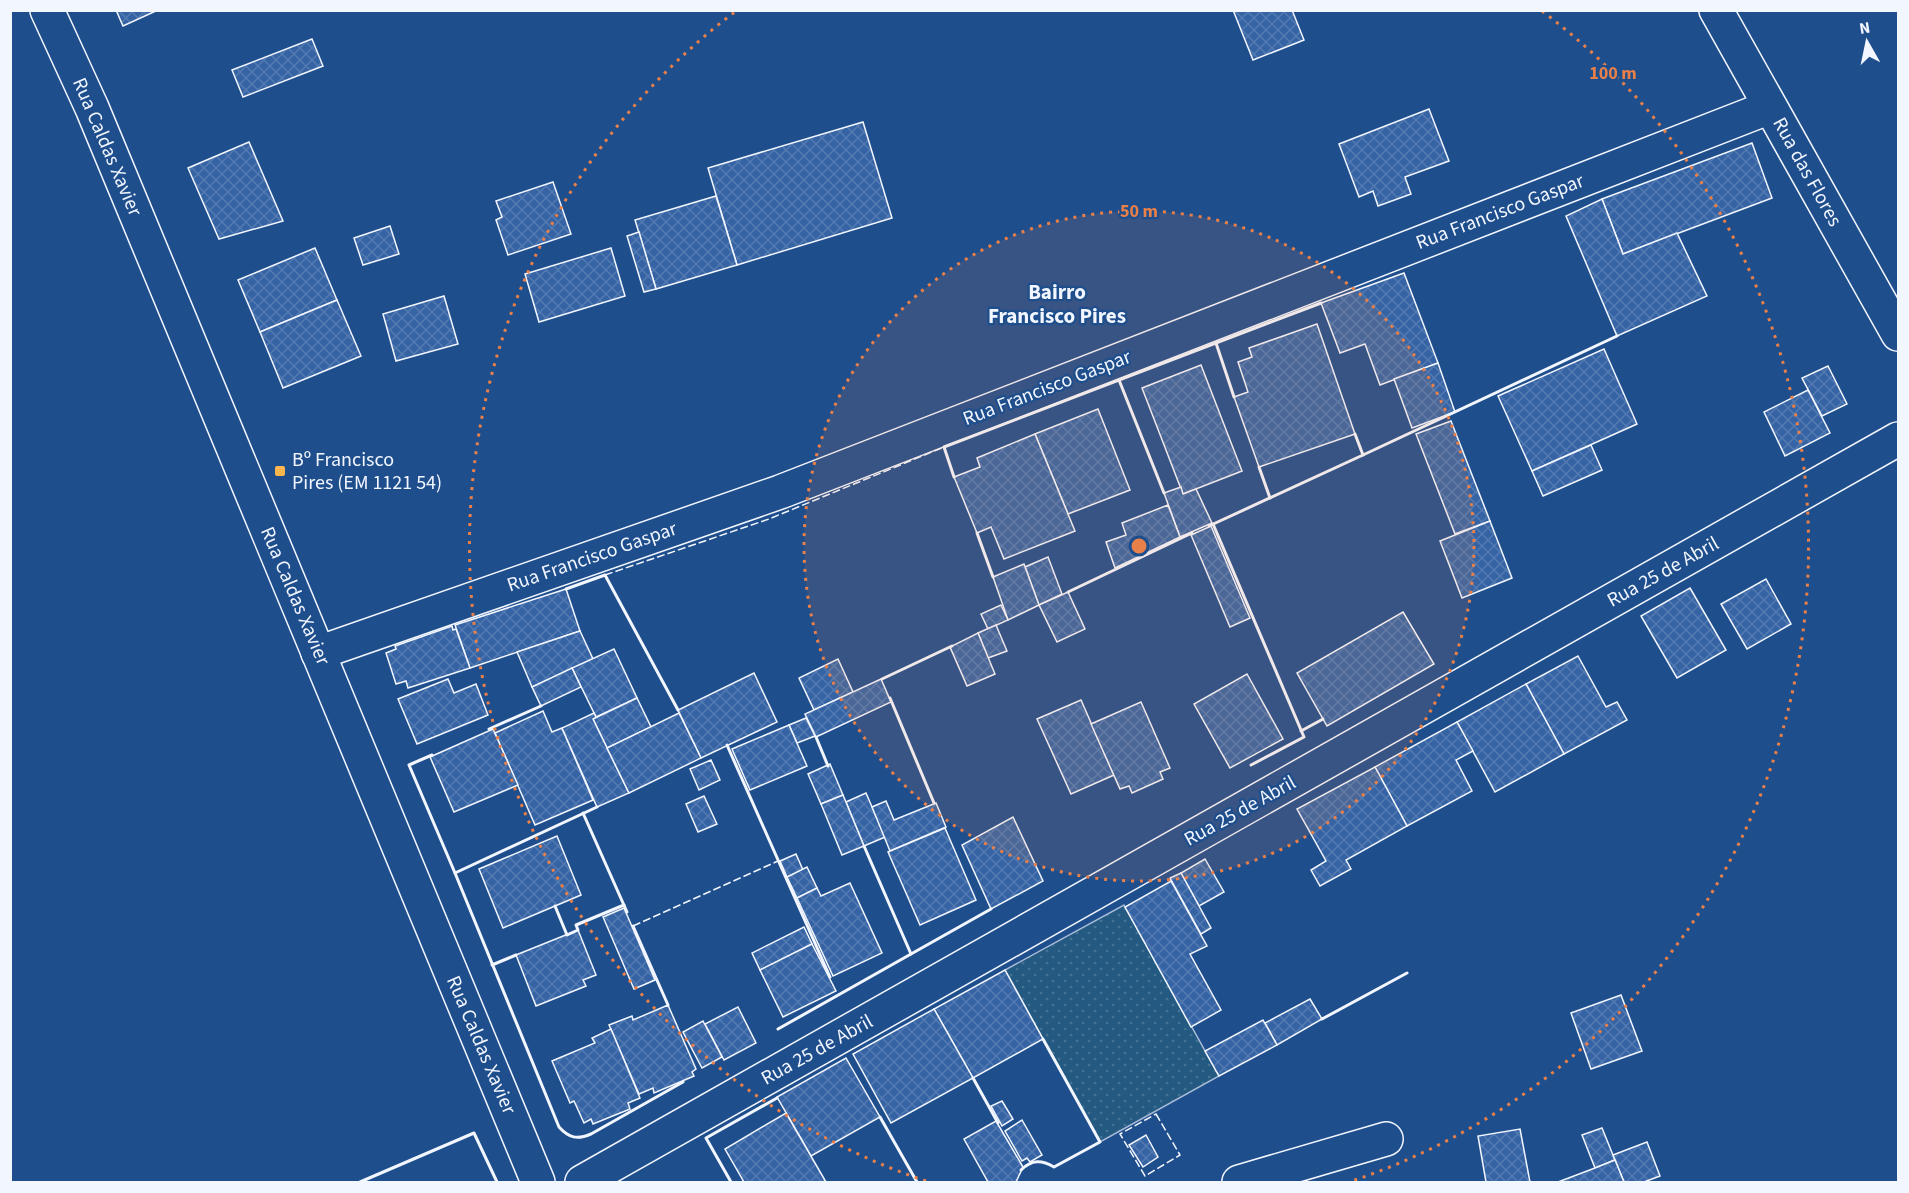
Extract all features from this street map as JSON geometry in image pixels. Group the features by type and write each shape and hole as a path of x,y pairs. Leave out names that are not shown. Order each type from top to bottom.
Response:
{"street":[{"name":"Rua Caldas Xavier","path":"47,10 92,108 538,1182"},
{"name":"Rua das Flores","path":"1716,10 1899,334"},
{"name":"Rua Francisco Gaspar","path":"318,653 780,492 1770,107"},
{"name":"Rua 25 de Abril","path":"582,1182 1899,439"},
{"path":"1239,1182 1386,1139"}],"shaded area":[{"path":"1124,905 1219,1076 1100,1142 1005,970"}],"building":[{"path":"116,10 158,10 123,26"},
{"path":"1233,10 1292,10 1304,40 1253,60"},
{"path":"312,39 323,66 243,97 232,70"},
{"path":"1429,109 1449,161 1405,177 1411,194 1378,206 1373,191 1359,197 1339,144"},
{"path":"863,122 892,218 737,265 708,168"},
{"path":"249,142 283,221 219,239 188,168"},
{"path":"1752,143 1772,198 1623,254 1602,199"},
{"path":"553,182 571,234 508,255 496,220 502,217 496,201"},
{"path":"716,196 737,265 656,289 635,220"},
{"path":"1602,199 1623,254 1677,233 1707,296 1617,336 1566,216"},
{"path":"390,226 399,254 363,265 354,238"},
{"path":"639,232 656,289 644,292 627,236"},
{"path":"315,248 337,300 260,332 238,280"},
{"path":"611,248 625,296 539,322 525,274"},
{"path":"1404,273 1438,363 1380,385 1365,344 1340,353 1321,303"},
{"path":"444,296 458,344 396,361 383,314"},
{"path":"337,300 361,356 283,388 260,332"},
{"path":"1317,324 1355,434 1259,467 1234,397 1248,392 1238,362 1252,357 1249,348"},
{"path":"1604,349 1637,424 1532,471 1498,396"},
{"path":"1438,363 1455,412 1412,428 1394,379"},
{"path":"1201,365 1242,471 1183,494 1142,388"},
{"path":"1828,366 1847,404 1822,416 1802,378"},
{"path":"1808,390 1830,433 1785,456 1764,412"},
{"path":"1098,409 1130,490 1068,514 1035,434"},
{"path":"1451,421 1490,521 1455,534 1416,434"},
{"path":"1035,434 1075,531 1004,559 991,527 977,533 954,477 980,467 977,458"},
{"path":"1591,445 1602,470 1543,496 1532,471"},
{"path":"1181,487 1183,494 1196,489 1212,523 1180,537 1164,493"},
{"path":"1168,505 1180,537 1115,568 1106,542 1126,535 1122,523"},
{"path":"1490,521 1512,578 1462,598 1440,541"},
{"path":"1211,526 1250,618 1230,627 1191,535"},
{"path":"1048,557 1062,594 1039,605 1025,567"},
{"path":"1024,564 1039,605 1008,620 993,577"},
{"path":"1766,579 1791,624 1747,649 1721,604"},
{"path":"1690,588 1726,650 1677,678 1641,616"},
{"path":"566,589 580,631 470,668 455,625"},
{"path":"1068,592 1085,629 1057,642 1039,605"},
{"path":"1001,605 1008,620 988,629 981,614"},
{"path":"1403,612 1434,664 1327,726 1297,673"},
{"path":"996,625 1007,651 988,658 978,633"},
{"path":"452,626 453,630 456,629 470,668 408,688 406,681 396,684 386,653 396,649 395,646"},
{"path":"580,631 593,659 532,687 517,652"},
{"path":"978,633 995,674 967,686 950,647"},
{"path":"614,649 637,698 596,717 572,668"},
{"path":"1578,656 1606,707 1617,702 1627,720 1564,754 1526,684"},
{"path":"838,659 853,692 814,710 799,678"},
{"path":"572,668 581,687 541,706 532,687"},
{"path":"754,673 777,722 701,758 678,710"},
{"path":"1247,674 1283,739 1230,768 1194,704"},
{"path":"448,679 454,693 476,684 488,715 417,744 398,699"},
{"path":"881,679 891,702 816,737 805,714"},
{"path":"1526,684 1564,754 1495,792 1457,722"},
{"path":"637,698 651,727 607,748 593,719"},
{"path":"1081,700 1114,775 1071,794 1037,719"},
{"path":"1141,702 1170,768 1160,772 1163,779 1132,793 1129,786 1120,789 1091,724"},
{"path":"543,711 552,732 562,728 593,800 535,825 495,733"},
{"path":"594,713 596,717 593,719 629,793 597,807 562,728"},
{"path":"679,713 701,758 629,793 607,748"},
{"path":"806,718 815,736 797,743 789,725"},
{"path":"1457,722 1473,751 1456,760 1472,791 1407,826 1375,767"},
{"path":"789,725 807,766 750,790 732,749"},
{"path":"493,729 518,785 454,812 430,757"},
{"path":"711,760 720,780 699,790 690,769"},
{"path":"830,764 843,795 821,804 808,774"},
{"path":"1375,767 1407,826 1346,860 1351,869 1320,886 1311,870 1326,861 1297,809"},
{"path":"866,793 885,837 864,846 846,802"},
{"path":"843,795 864,846 842,855 821,804"},
{"path":"704,796 717,824 698,832 686,804"},
{"path":"886,801 894,820 936,803 946,827 890,851 872,807"},
{"path":"1013,817 1043,881 991,909 962,845"},
{"path":"945,828 976,900 920,925 888,852"},
{"path":"557,836 581,895 503,928 479,869"},
{"path":"796,854 803,870 787,877 780,861"},
{"path":"1205,859 1224,892 1199,906 1181,873"},
{"path":"807,867 817,888 797,898 787,877"},
{"path":"1181,873 1211,928 1201,934 1170,878"},
{"path":"1171,881 1207,946 1190,954 1221,1010 1191,1027 1125,907"},
{"path":"850,883 882,953 833,976 797,898 817,888 821,896"},
{"path":"624,908 655,980 634,989 603,917"},
{"path":"804,927 812,944 760,970 752,953"},
{"path":"578,930 596,975 583,980 586,986 536,1006 516,955"},
{"path":"812,944 836,991 783,1017 760,970"},
{"path":"1005,970 1043,1039 973,1078 934,1009"},
{"path":"1621,995 1642,1051 1591,1069 1571,1013"},
{"path":"1310,999 1322,1019 1277,1045 1265,1023"},
{"path":"668,1005 696,1069 692,1072 694,1076 654,1093 653,1088 639,1094 609,1025 632,1016 633,1020"},
{"path":"738,1007 756,1043 724,1060 705,1024"},
{"path":"934,1009 973,1078 891,1123 853,1054"},
{"path":"1263,1020 1277,1045 1219,1076 1205,1051"},
{"path":"703,1021 722,1057 702,1068 683,1032"},
{"path":"611,1029 640,1098 628,1103 630,1109 593,1124 591,1119 584,1123 574,1101 570,1103 552,1061 595,1043 592,1038"},
{"path":"846,1058 880,1117 811,1156 777,1097"},
{"path":"1002,1101 1013,1119 1002,1126 991,1106"},
{"path":"786,1113 826,1182 744,1182 725,1149"},
{"path":"1022,1120 1042,1155 1030,1162 1027,1158 1022,1161 1005,1131"},
{"path":"996,1121 1023,1167 1016,1182 988,1182 964,1139"},
{"path":"1602,1128 1615,1160 1595,1168 1582,1135"},
{"path":"1520,1129 1530,1182 1486,1182 1478,1136"},
{"path":"1146,1135 1158,1157 1143,1167 1129,1145"},
{"path":"1647,1142 1660,1176 1644,1182 1624,1182 1613,1155"},
{"path":"1615,1160 1624,1182 1558,1182 1595,1168"}],"fence":[{"path":"605,575 769,519 944,447"},
{"path":"633,926 778,861"},
{"path":"1156,1114 1180,1155 1145,1176 1120,1134 1156,1114"}],"wall":[{"path":"954,477 944,447 1321,303"},
{"path":"1363,455 1617,336"},
{"path":"1216,343 1234,397"},
{"path":"1119,380 1164,493"},
{"path":"1209,526 1363,455 1355,434"},
{"path":"1259,467 1270,498"},
{"path":"1213,524 1304,737 1251,765"},
{"path":"977,533 993,577"},
{"path":"1068,592 1192,533"},
{"path":"566,589 605,575 678,710"},
{"path":"882,679 952,646"},
{"path":"890,698 934,803"},
{"path":"489,729 541,706"},
{"path":"1301,731 1323,719"},
{"path":"816,737 828,766"},
{"path":"727,745 830,977"},
{"path":"432,755 409,765 455,873 597,807"},
{"path":"583,813 627,912"},
{"path":"778,1029 911,954 864,846"},
{"path":"455,873 559,1127 563,1131 574,1137 591,1134 683,1082"},
{"path":"555,906 567,935 578,930 576,925 624,905"},
{"path":"911,954 991,909"},
{"path":"633,926 668,1005"},
{"path":"492,965 516,955"},
{"path":"1322,1019 1407,973"},
{"path":"1021,1170 1037,1162 1054,1167 1100,1142 1043,1039"},
{"path":"973,1078 998,1123"},
{"path":"731,1182 706,1138 777,1098"},
{"path":"880,1117 917,1182"},
{"path":"360,1182 474,1133 497,1182"}],"place":[{"name":"Bº Francisco Pires (EM 1121 54)","path":"280,471"}],"district":[{"name":"Bairro Francisco Pires","path":"1057,304"}]}
